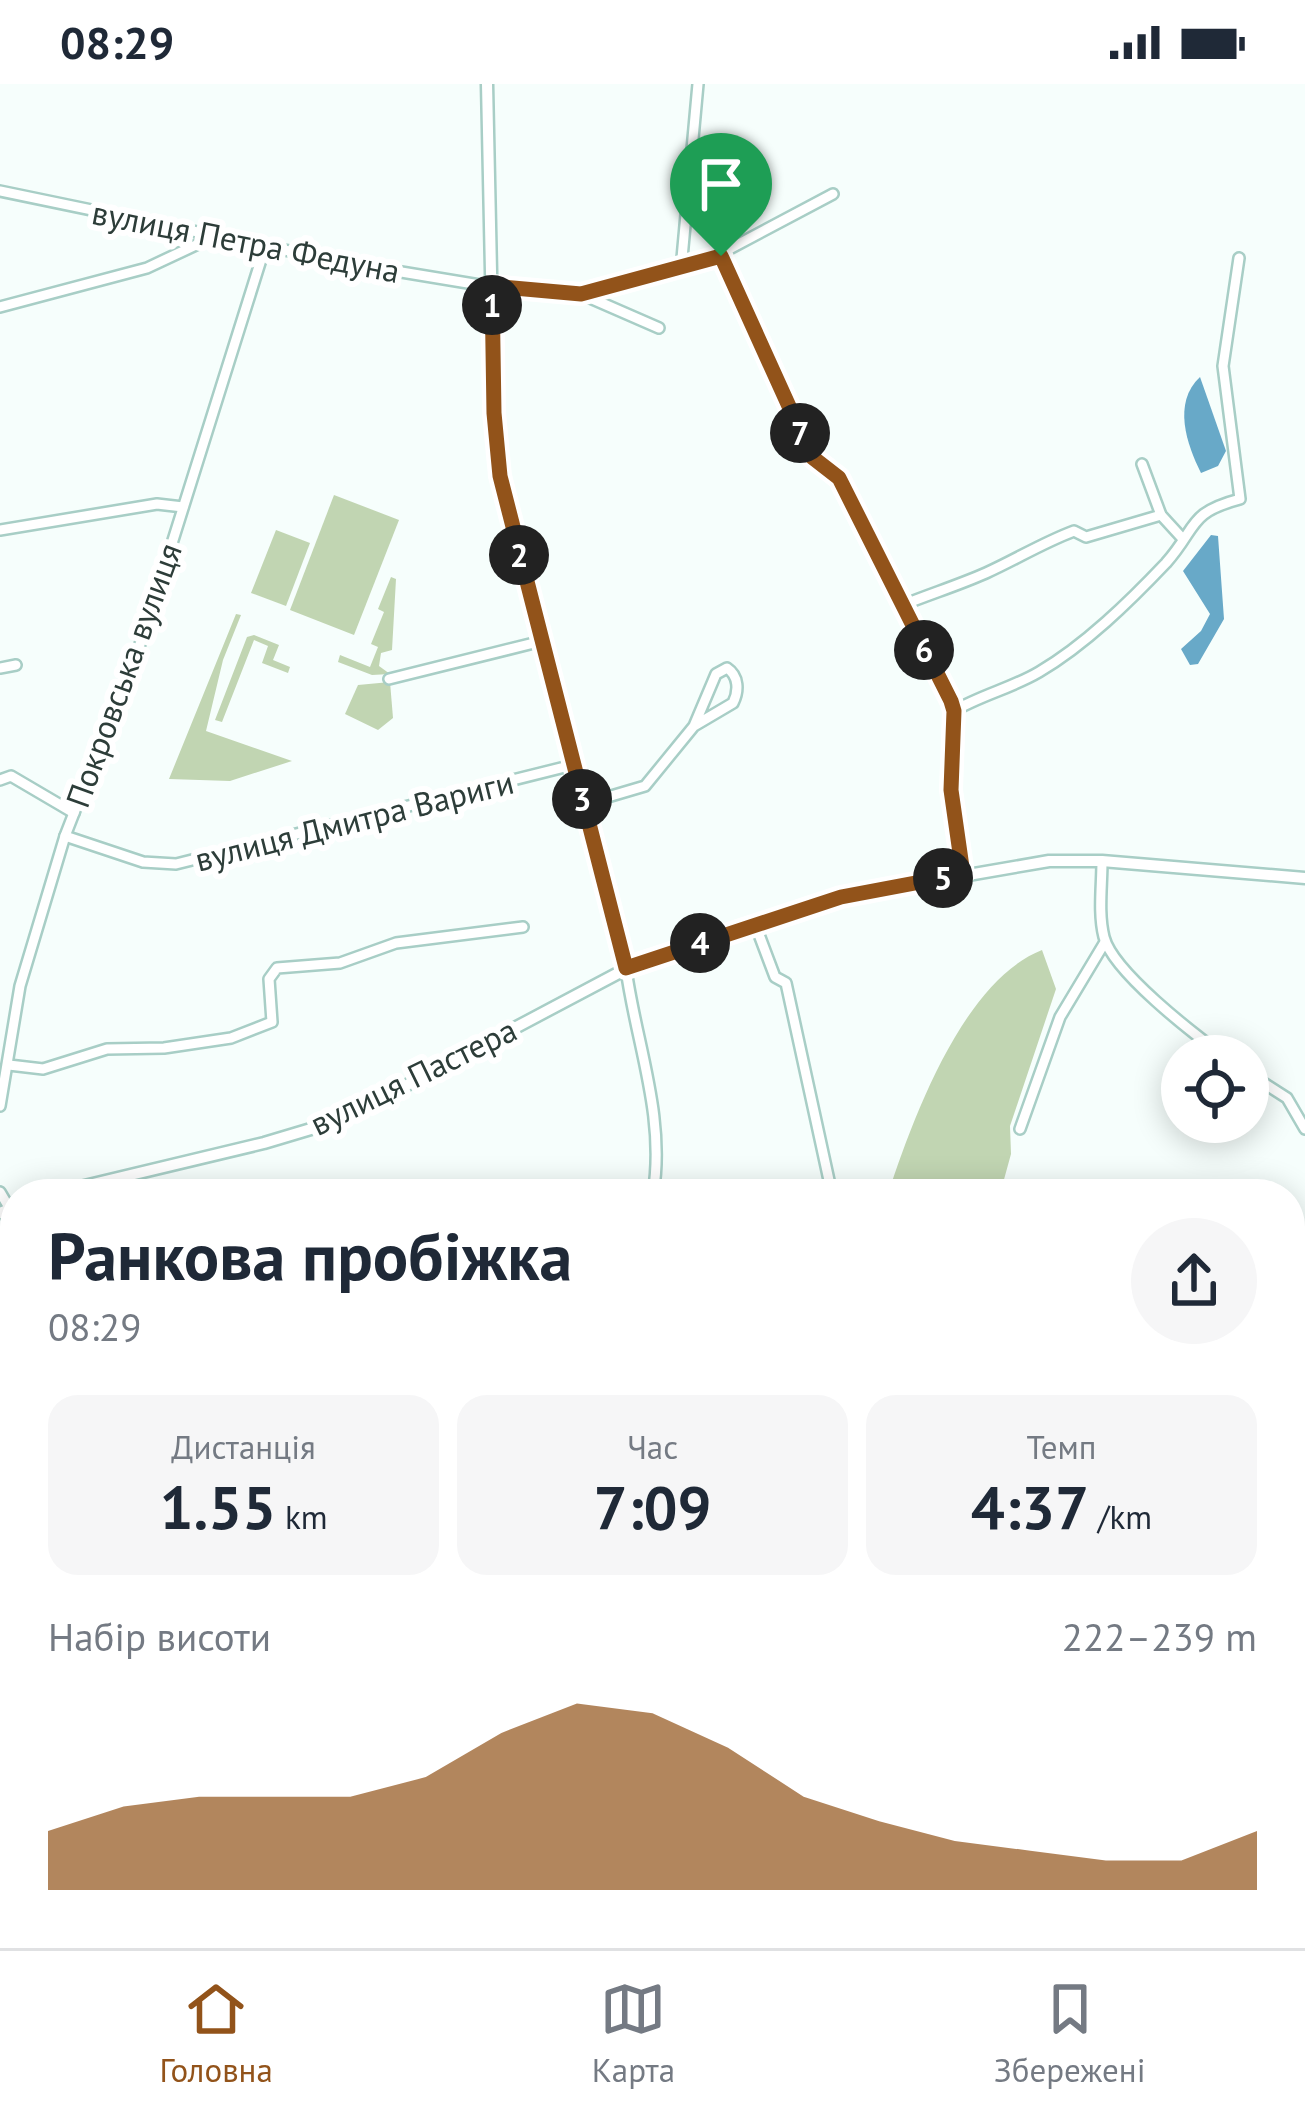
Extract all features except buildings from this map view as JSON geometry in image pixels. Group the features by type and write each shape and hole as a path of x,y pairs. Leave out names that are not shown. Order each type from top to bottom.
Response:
{"street":[{"path":"487,84 494,413 500,476 626,968 648,1070 655,1136 654,1179"},
{"path":"681,269 698,84"},
{"name":"вулиця Петра Федуна","path":"0,191 265,248 492,286 581,294"},
{"path":"581,294 721,256 833,194"},
{"path":"0,307 147,268 213,237"},
{"name":"Покровська вулиця","path":"0,1106 20,986 65,836 142,639 265,248"},
{"path":"721,256 812,457 839,478 954,711 951,790 963,874"},
{"path":"954,711 1038,672 1066,653 1164,565 1196,518 1210,507 1240,499 1223,366 1239,258"},
{"path":"581,294 659,328"},
{"path":"1142,464 1161,515 1183,539"},
{"path":"0,530 157,504 183,507"},
{"path":"903,605 984,574 1032,546 1074,531 1085,537 1161,515"},
{"path":"389,679 542,641"},
{"path":"0,668 16,665"},
{"path":"584,804 645,786 694,725 716,674 721,668 732,671 737,688 733,703 694,725"},
{"name":"вулиця Дмитра Вариги","path":"65,836 143,862 176,864 573,764"},
{"path":"0,780 11,776 74,813"},
{"path":"1102,861 1105,942 1171,1015 1197,1035"},
{"name":"вулиця Пастера","path":"114,1179 341,1120 626,968 841,897 1049,862 1102,861 1305,878"},
{"path":"755,924 775,977 786,983 829,1179"},
{"path":"9,1065 43,1069 107,1049 231,1039 272,1022 269,979 278,968 340,963 396,944 523,927"},
{"path":"1020,1129 1060,1017 1105,942"},
{"path":"1269,1086 1287,1098 1305,1129"}],"shaded area":[{"path":"334,495 399,520 354,635 290,610"},
{"path":"276,530 310,543 286,606 251,593"},
{"path":"391,577 396,579 392,650 381,653 379,666 390,674 372,675 338,662 340,655 370,667 378,647 371,644 384,612 378,609"},
{"path":"236,614 241,615 223,660 206,731 292,761 230,781 169,779"},
{"path":"254,635 279,645 273,660 290,667 288,673 262,663 268,646 254,640 222,722 215,720 247,637"},
{"path":"390,682 393,718 378,730 345,714 358,685"},
{"path":"1042,950 1056,989 1010,1126 1011,1154 1004,1179 893,1179 945,1055 988,991 1014,966"}],"water":[{"path":"1200,377 1226,451 1218,466 1201,473 1187,437 1184,411 1191,387"},
{"path":"1211,535 1218,536 1224,619 1198,664 1190,665 1181,649 1201,631 1210,614 1183,571"}],"route":[{"path":"721,256 812,457 839,478 951,701 951,790 963,874 841,897 626,968 500,476 492,286 581,294 721,256"}]}
